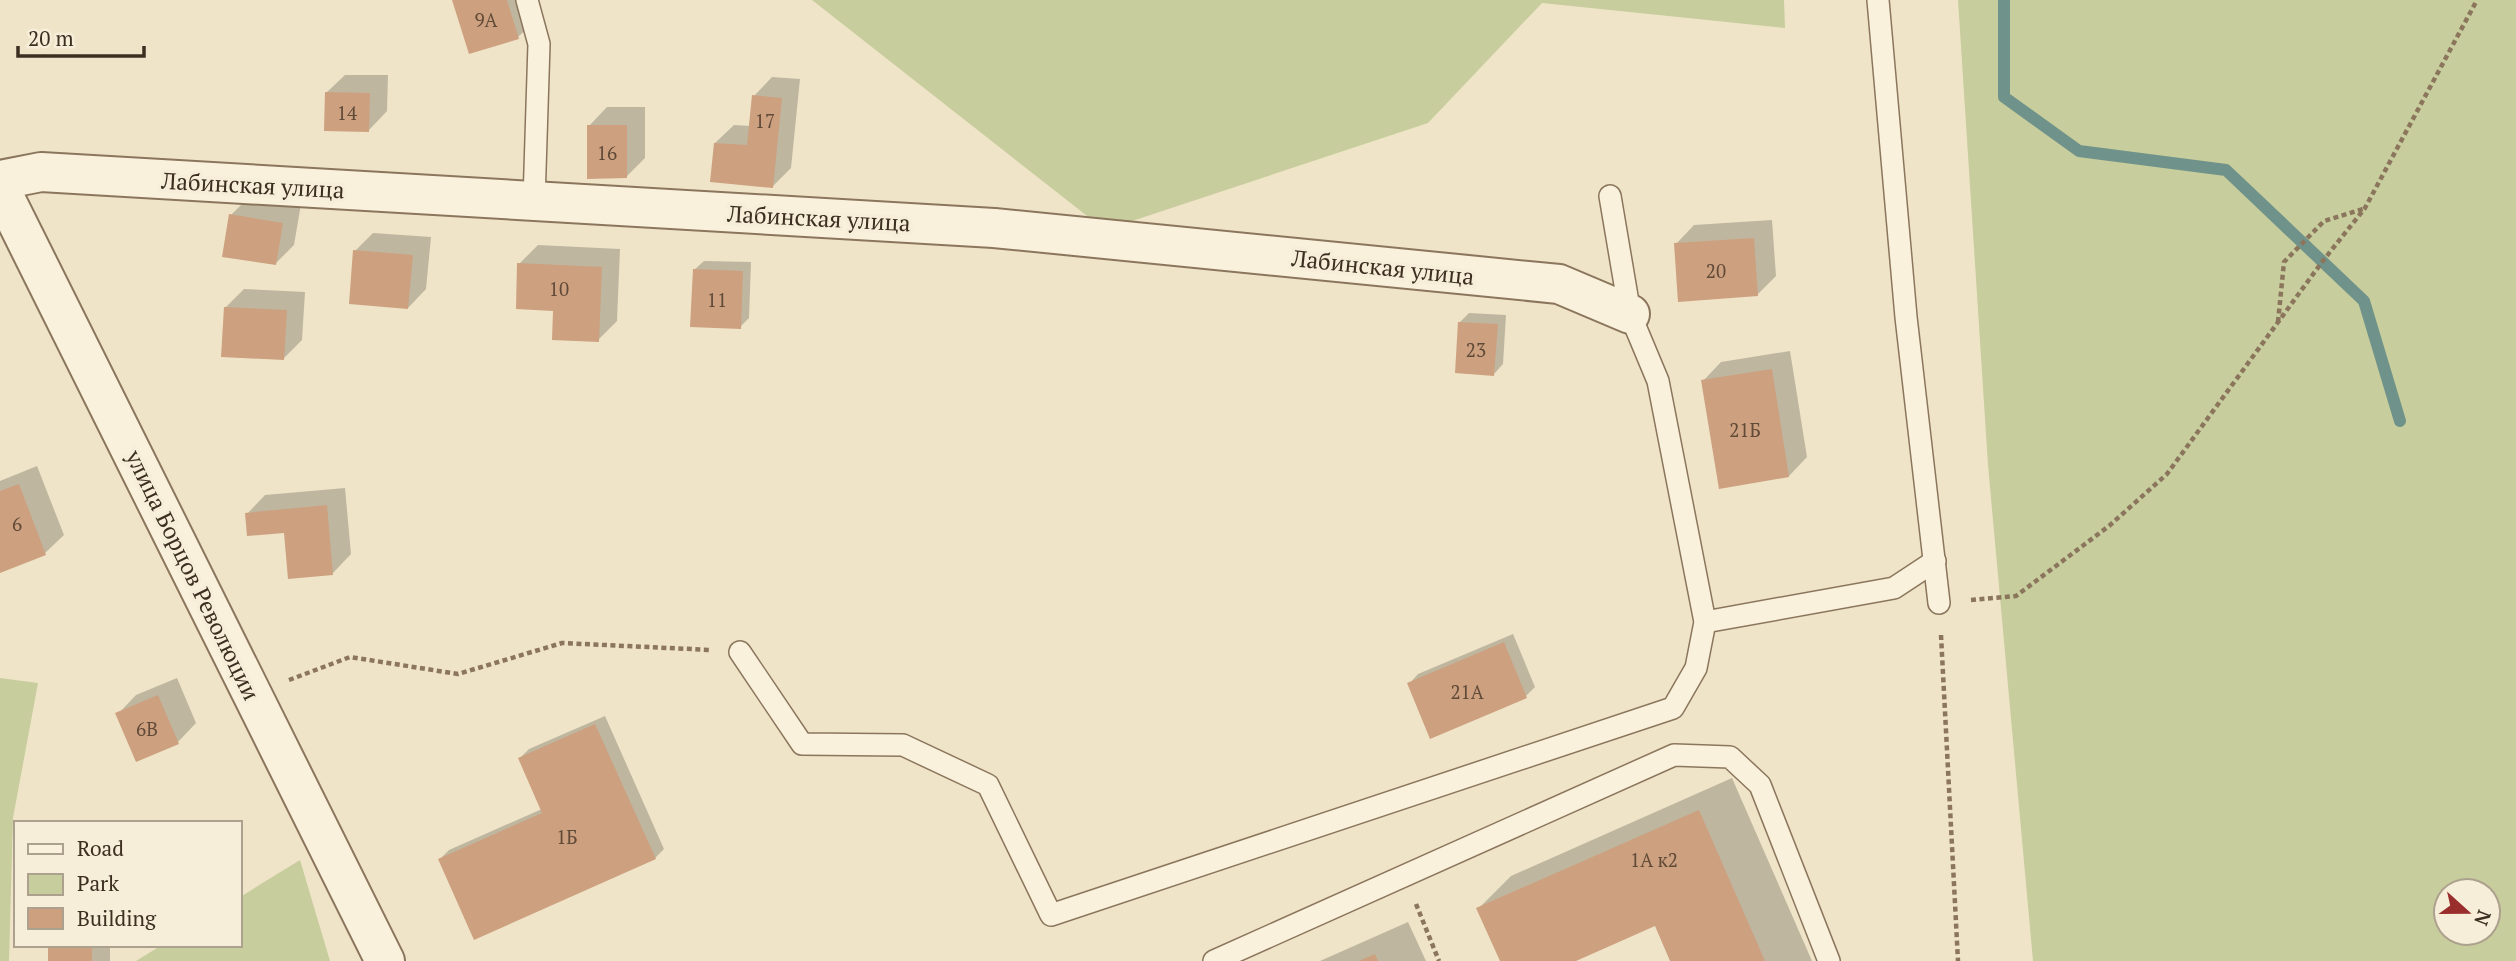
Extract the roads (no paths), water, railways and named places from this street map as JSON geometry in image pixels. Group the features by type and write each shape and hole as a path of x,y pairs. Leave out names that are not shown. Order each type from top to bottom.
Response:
{"street":[{"name":"Лабинская улица","path":"0,180 41,172 994,228 1559,284 1630,314"},
{"name":"улица Борцов Революции","path":"0,188 385,961"}],"lane":[{"path":"527,0 540,44 534,201"},
{"path":"1878,0 1906,317 1939,603"},
{"path":"740,652 802,744 903,745 988,785 1051,915 1673,708 1696,668 1705,622 1658,381 1630,314 1610,196"},
{"path":"1705,622 1894,588 1935,561"},
{"path":"1214,961 1674,755 1730,757 1760,785 1829,961"}],"waterway":[{"path":"2004,0 2004,97 2079,151 2226,170 2364,301 2400,421"}]}
